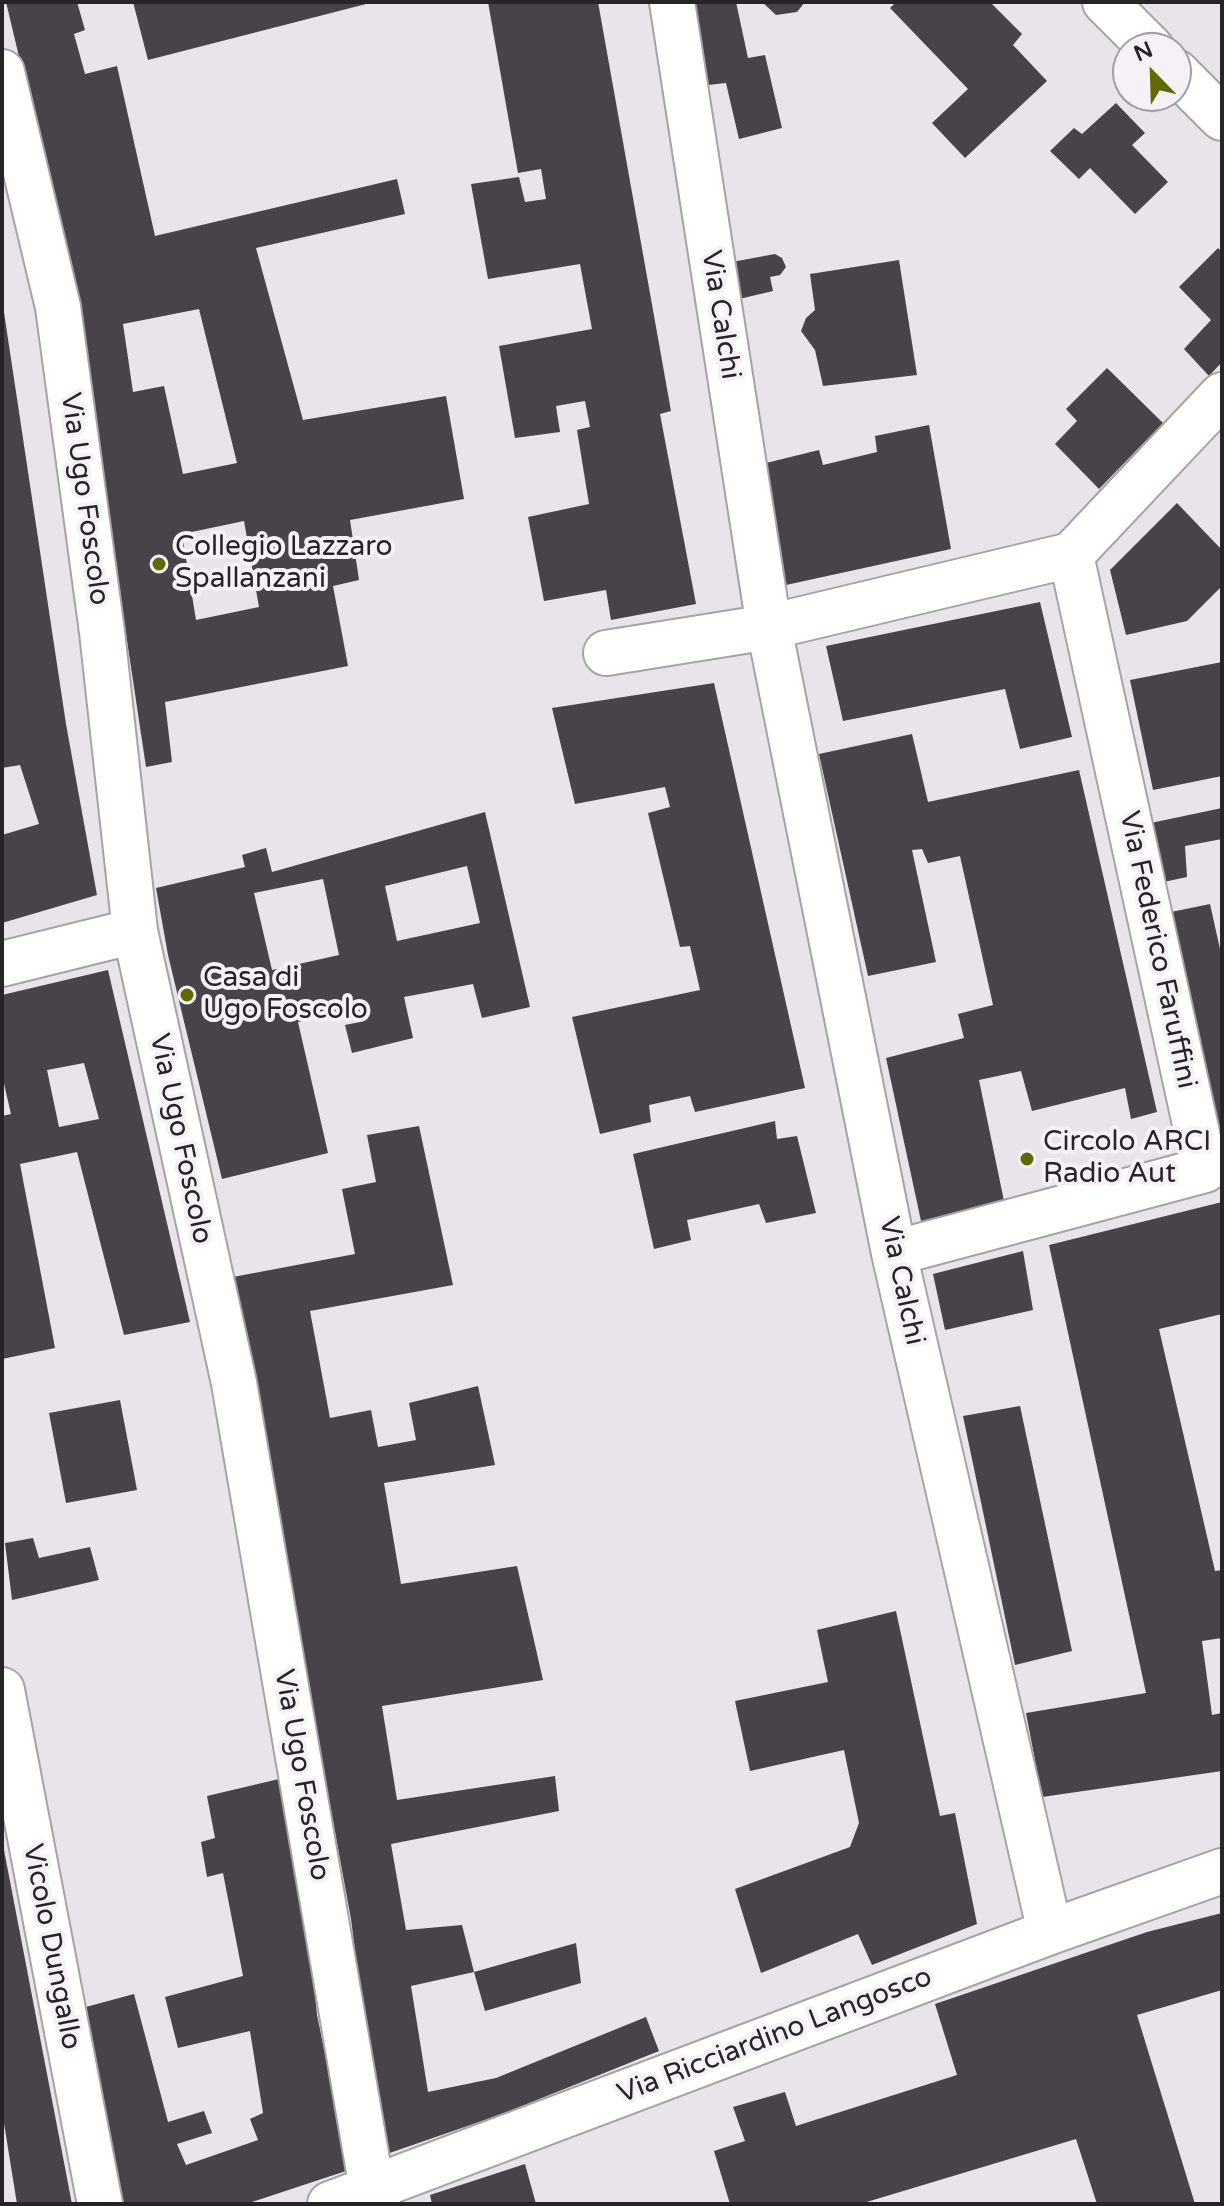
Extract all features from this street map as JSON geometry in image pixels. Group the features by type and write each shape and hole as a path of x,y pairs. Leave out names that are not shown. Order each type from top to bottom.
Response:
{"street":[{"name":"Via Calchi","path":"672,2 769,627 894,1253 1050,1932"},
{"path":"1105,2 1135,32"},
{"name":"Via Ugo Foscolo","path":"2,72 58,307 102,632 135,931 234,1383 375,2196"},
{"path":"1192,88 1222,118"},
{"path":"606,653 769,627 1071,555 1222,395"},
{"name":"Via Federico Faruffini","path":"894,1253 1205,1170 1071,555"},
{"path":"2,964 135,931"},
{"name":"Vicolo Dungallo","path":"2,1690 100,2204"},
{"name":"Via Ricciardino Langosco","path":"330,2204 375,2196 1050,1932 1222,1871"}],"building":[{"path":"6,2 77,2 85,30 74,34 85,74 117,66 155,236 397,179 405,214 256,248 303,420 446,396 464,499 350,520 359,580 333,586 348,666 165,702 172,762 146,767 111,534 41,149","holes":["199,309 237,463 183,474 164,386 133,392 123,324","244,521 259,607 196,620 182,534"]},
{"path":"133,2 370,2 370,3 148,60"},
{"path":"488,2 598,2 671,411 660,414 696,604 611,620 606,590 544,601 528,517 589,504 577,430 590,427 585,401 556,406 560,432 515,438 499,346 592,329 580,264 488,279 471,184 519,177 525,202 546,199 541,169 518,173"},
{"path":"688,2 736,2 748,58 765,55 782,128 739,139 726,83 708,85"},
{"path":"762,2 805,2 797,12 776,15"},
{"path":"896,2 990,2 1022,34 1013,45 1047,81 965,158 932,123 968,89 890,8"},
{"path":"1112,107 1112,112 1125,112 1145,133 1132,145 1168,182 1135,214 1090,168 1079,179 1050,151 1074,128 1082,134"},
{"path":"1218,248 1222,252 1222,362 1209,376 1184,349 1211,320 1179,287"},
{"path":"775,254 782,258 786,267 780,275 770,277 773,291 739,299 732,262"},
{"path":"899,260 917,375 823,386 815,350 801,331 806,318 815,310 810,274"},
{"path":"2,299 66,724 97,895 2,923 2,835 39,824 20,765 2,768"},
{"path":"1107,368 1163,423 1099,489 1055,444 1077,421 1066,409"},
{"path":"929,425 951,549 786,585 766,463 819,450 823,465 877,452 875,436"},
{"path":"1177,503 1222,550 1222,586 1187,621 1126,635 1110,570"},
{"path":"1040,602 1072,737 1020,749 1005,689 843,721 826,646"},
{"path":"1222,662 1222,776 1153,790 1130,680"},
{"path":"714,683 805,1088 695,1112 690,1096 649,1105 651,1122 600,1134 572,1017 700,990 690,946 680,947 648,813 670,807 665,787 575,804 552,708"},
{"path":"912,734 928,802 1079,770 1157,1112 1131,1119 1125,1088 1032,1111 1021,1071 979,1080 1004,1201 921,1221 886,1058 964,1038 958,1014 993,1005 960,856 928,863 922,849 912,850 936,962 868,976 819,754"},
{"path":"1222,808 1222,839 1185,846 1187,877 1159,883 1146,824"},
{"path":"485,812 530,1007 482,1018 473,984 404,997 413,1038 352,1053 345,1025 360,1022 358,1009 298,1022 328,1153 222,1179 168,955 156,888 245,867 242,855 266,848 272,872","holes":["467,866 480,923 397,941 385,886","323,879 339,955 272,970 254,893"]},
{"path":"1210,904 1222,958 1222,1145 1166,913"},
{"path":"108,970 190,1322 124,1335 77,1152 20,1164 55,1348 2,1359 2,1116 11,1114 2,1075 2,995","holes":["84,1063 99,1119 59,1127 47,1070"]},
{"path":"775,1121 777,1139 797,1136 816,1213 766,1223 759,1204 687,1220 691,1240 654,1249 633,1154"},
{"path":"419,1126 453,1285 310,1311 330,1418 371,1410 378,1447 416,1440 409,1403 478,1386 495,1465 384,1483 401,1584 517,1566 543,1680 382,1706 397,1800 555,1776 559,1811 391,1844 406,1930 462,1925 474,1972 411,1986 428,2092 496,2078 646,2017 659,2051 502,2114 381,2156 351,1919 233,1277 355,1254 342,1189 376,1182 367,1135"},
{"path":"1222,1202 1222,1314 1159,1329 1215,1571 1222,1570 1222,1638 1202,1641 1212,1715 1222,1713 1222,1771 1042,1797 1026,1713 1146,1693 1049,1245"},
{"path":"1023,1251 1033,1310 945,1330 933,1274"},
{"path":"120,1400 137,1490 66,1503 49,1413"},
{"path":"1020,1406 1072,1651 1015,1665 963,1416"},
{"path":"33,1538 39,1558 90,1547 99,1580 12,1600 5,1543"},
{"path":"896,1611 940,1816 955,1813 977,1924 872,1965 858,1934 761,1973 735,1889 850,1847 859,1823 844,1750 750,1771 735,1701 828,1682 817,1630"},
{"path":"279,1779 307,1915 317,2015 349,2170 246,2204 116,2204 71,2011 134,1994 168,2122 204,2111 212,2133 177,2144 186,2165 258,2140 250,2119 263,2113 250,2031 178,2048 165,1997 243,1976 223,1873 207,1877 201,1842 215,1838 207,1796"},
{"path":"2,1850 72,2204 17,2204 2,2111"},
{"path":"1222,1913 1222,1990 1137,2015 1195,2204 1097,2204 1076,2139 860,2204 730,2204 714,2151 745,2141 733,2107 785,2092 796,2126 957,2075 935,2004 1147,1932"},
{"path":"576,1943 581,1983 485,2011 474,1972"},
{"path":"525,2164 536,2204 432,2204 430,2195"}],"place":[{"name":"Collegio Lazzaro Spallanzani","path":"159,564"},
{"name":"Casa di Ugo Foscolo","path":"187,995"},
{"name":"Circolo ARCI Radio Aut","path":"1027,1159"}]}
